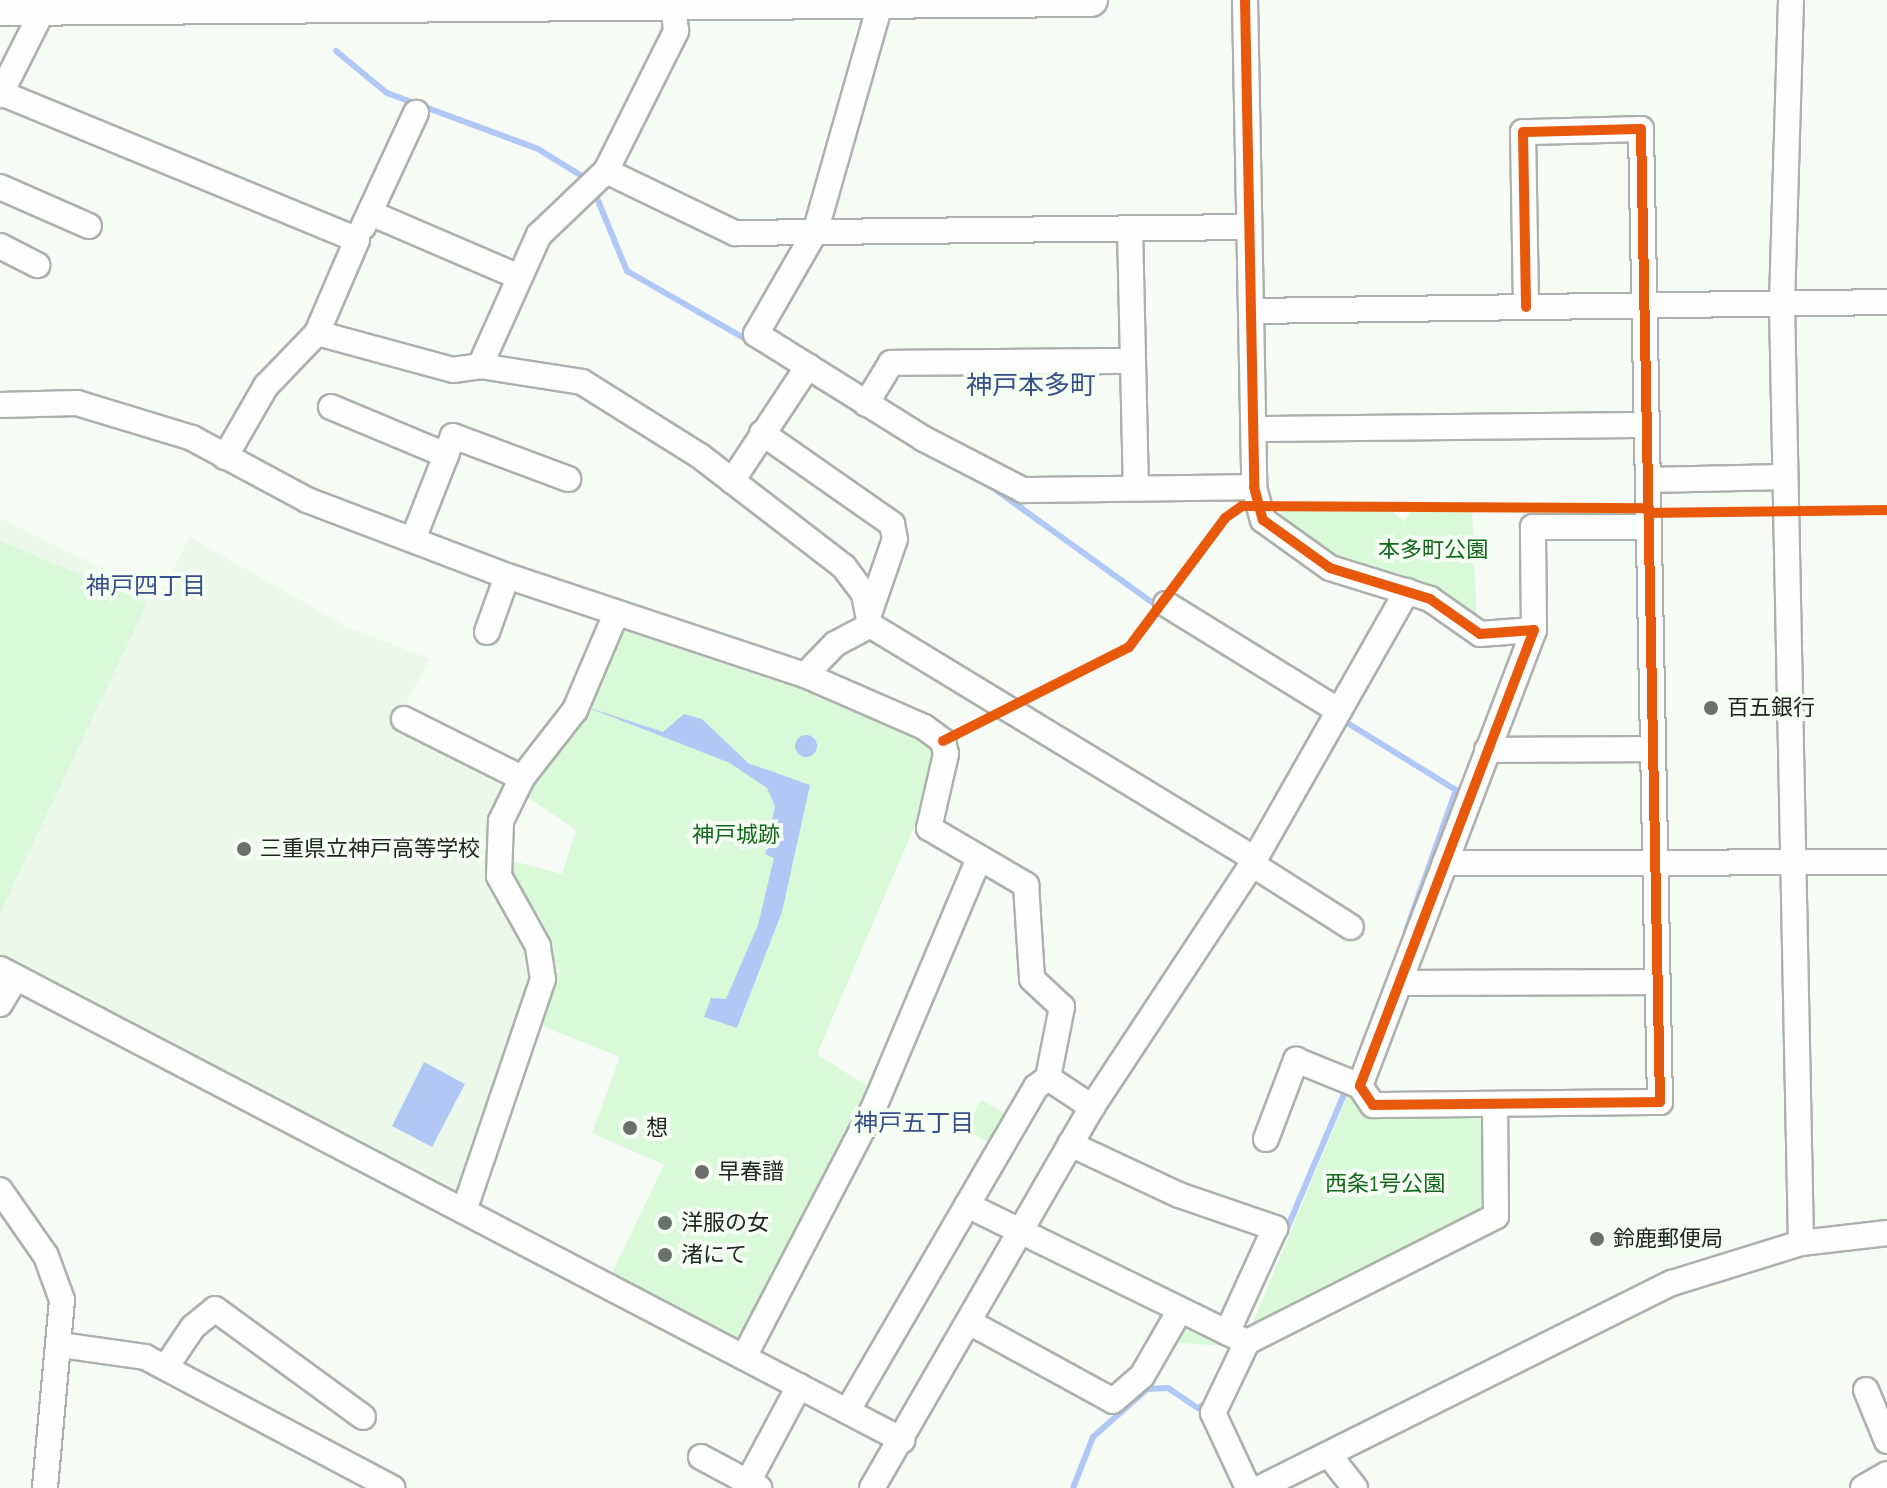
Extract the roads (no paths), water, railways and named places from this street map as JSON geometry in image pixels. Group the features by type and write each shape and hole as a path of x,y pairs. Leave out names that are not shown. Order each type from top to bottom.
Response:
{"main road":[{"path":"0,9 45,4 1091,0"}],"street":[{"path":"1245,0 1254,487 1274,531 1330,568 1407,591 1458,614 1480,634 1534,630"},
{"path":"1791,0 1782,304 1801,1243"},
{"path":"881,1 815,232 756,334 803,372 1023,490 1254,487"},
{"path":"480,366 539,235 597,180 676,31 673,3"},
{"path":"45,4 0,94 357,240"},
{"path":"225,457 266,386 317,333 416,113"},
{"path":"1266,1139 1296,1060 1350,1082 1373,1105 1660,1102 1641,129 1523,132 1526,307"},
{"path":"597,180 735,233 1249,227"},
{"path":"0,187 89,226"},
{"path":"375,215 519,277"},
{"path":"1130,228 1136,488"},
{"path":"0,246 37,265"},
{"path":"1252,311 1887,302"},
{"path":"317,333 453,370 480,366 582,382 732,481 844,567 870,618 1351,927"},
{"path":"866,404 891,363 1133,361"},
{"path":"732,481 803,372"},
{"path":"0,405 77,403 192,438 307,500 507,576 805,675 943,741 946,769 929,828 1018,877 1032,900 1032,979 1062,1007 1048,1078 967,1205 848,1410"},
{"path":"331,407 446,455"},
{"path":"1254,429 1647,425"},
{"path":"762,433 892,524 895,539 870,618 835,644 805,675"},
{"path":"413,539 453,436 568,479"},
{"path":"1649,480 1785,477"},
{"path":"1350,1082 1401,983 1534,630 1533,527 1649,527"},
{"path":"487,632 507,576"},
{"path":"872,1488 1021,1235 1092,1107 1252,861 1407,591"},
{"path":"1166,604 1336,716"},
{"path":"464,1211 543,979 538,946 496,860 501,821 522,778 575,710 616,614"},
{"path":"404,719 522,778"},
{"path":"1487,750 1653,749"},
{"path":"744,1357 874,1107 979,858"},
{"path":"1445,863 1887,862"},
{"path":"0,1004 8,973 902,1440"},
{"path":"1401,983 1658,982"},
{"path":"1048,1078 1092,1107"},
{"path":"1237,1338 1496,1216 1495,1104"},
{"path":"1070,1144 1179,1195 1275,1228 1213,1413 1248,1488"},
{"path":"967,1205 1021,1235 1237,1338"},
{"path":"5,1207 59,1290 61,1345 45,1488"},
{"path":"1260,1488 1672,1283 1801,1243 1887,1233"},
{"path":"166,1367 193,1327 215,1309 363,1417"},
{"path":"969,1322 1113,1401 1142,1376 1180,1310"},
{"path":"61,1345 131,1353 166,1367 392,1488"},
{"path":"701,1457 754,1485 799,1386"},
{"path":"1866,1390 1887,1441"},
{"path":"1329,1455 1355,1488"},
{"path":"1863,1488 1887,1474"}],"water":[{"path":"584,706 663,732 684,714 702,719 748,763 810,785 782,912 737,1028 704,1017 711,998 726,999 758,925 774,858 765,854 775,806 767,788 730,763"},
{"path":"806,735 814,738 817,746 814,754 806,757 798,754 795,746 798,738"},
{"path":"424,1062 465,1084 432,1147 392,1126"}],"waterway":[{"path":"336,51 387,93 538,149 590,181"},
{"path":"594,191 627,271 749,341"},
{"path":"805,379 877,423"},
{"path":"992,487 1161,609"},
{"path":"1341,719 1456,790 1406,931"},
{"path":"1283,1238 1347,1087"},
{"path":"1073,1488 1093,1437 1147,1389 1168,1388 1198,1408 1205,1404"}],"place":[{"name":"百五銀行","path":"1711,708"},
{"name":"三重県立神戸高等学校","path":"244,849"},
{"name":"想","path":"630,1128"},
{"name":"早春譜","path":"702,1172"},
{"name":"洋服の女","path":"665,1223"},
{"name":"鈴鹿郵便局","path":"1597,1239"},
{"name":"渚にて","path":"665,1255"}],"district":[{"name":"神戸本多町","path":"1031,385"},
{"name":"神戸四丁目","path":"146,586"},
{"name":"神戸五丁目","path":"914,1123"}],"park label":[{"name":"本多町公園","path":"1433,550"},
{"name":"神戸城跡","path":"736,835"},
{"name":"西条1号公園","path":"1385,1184"}]}
